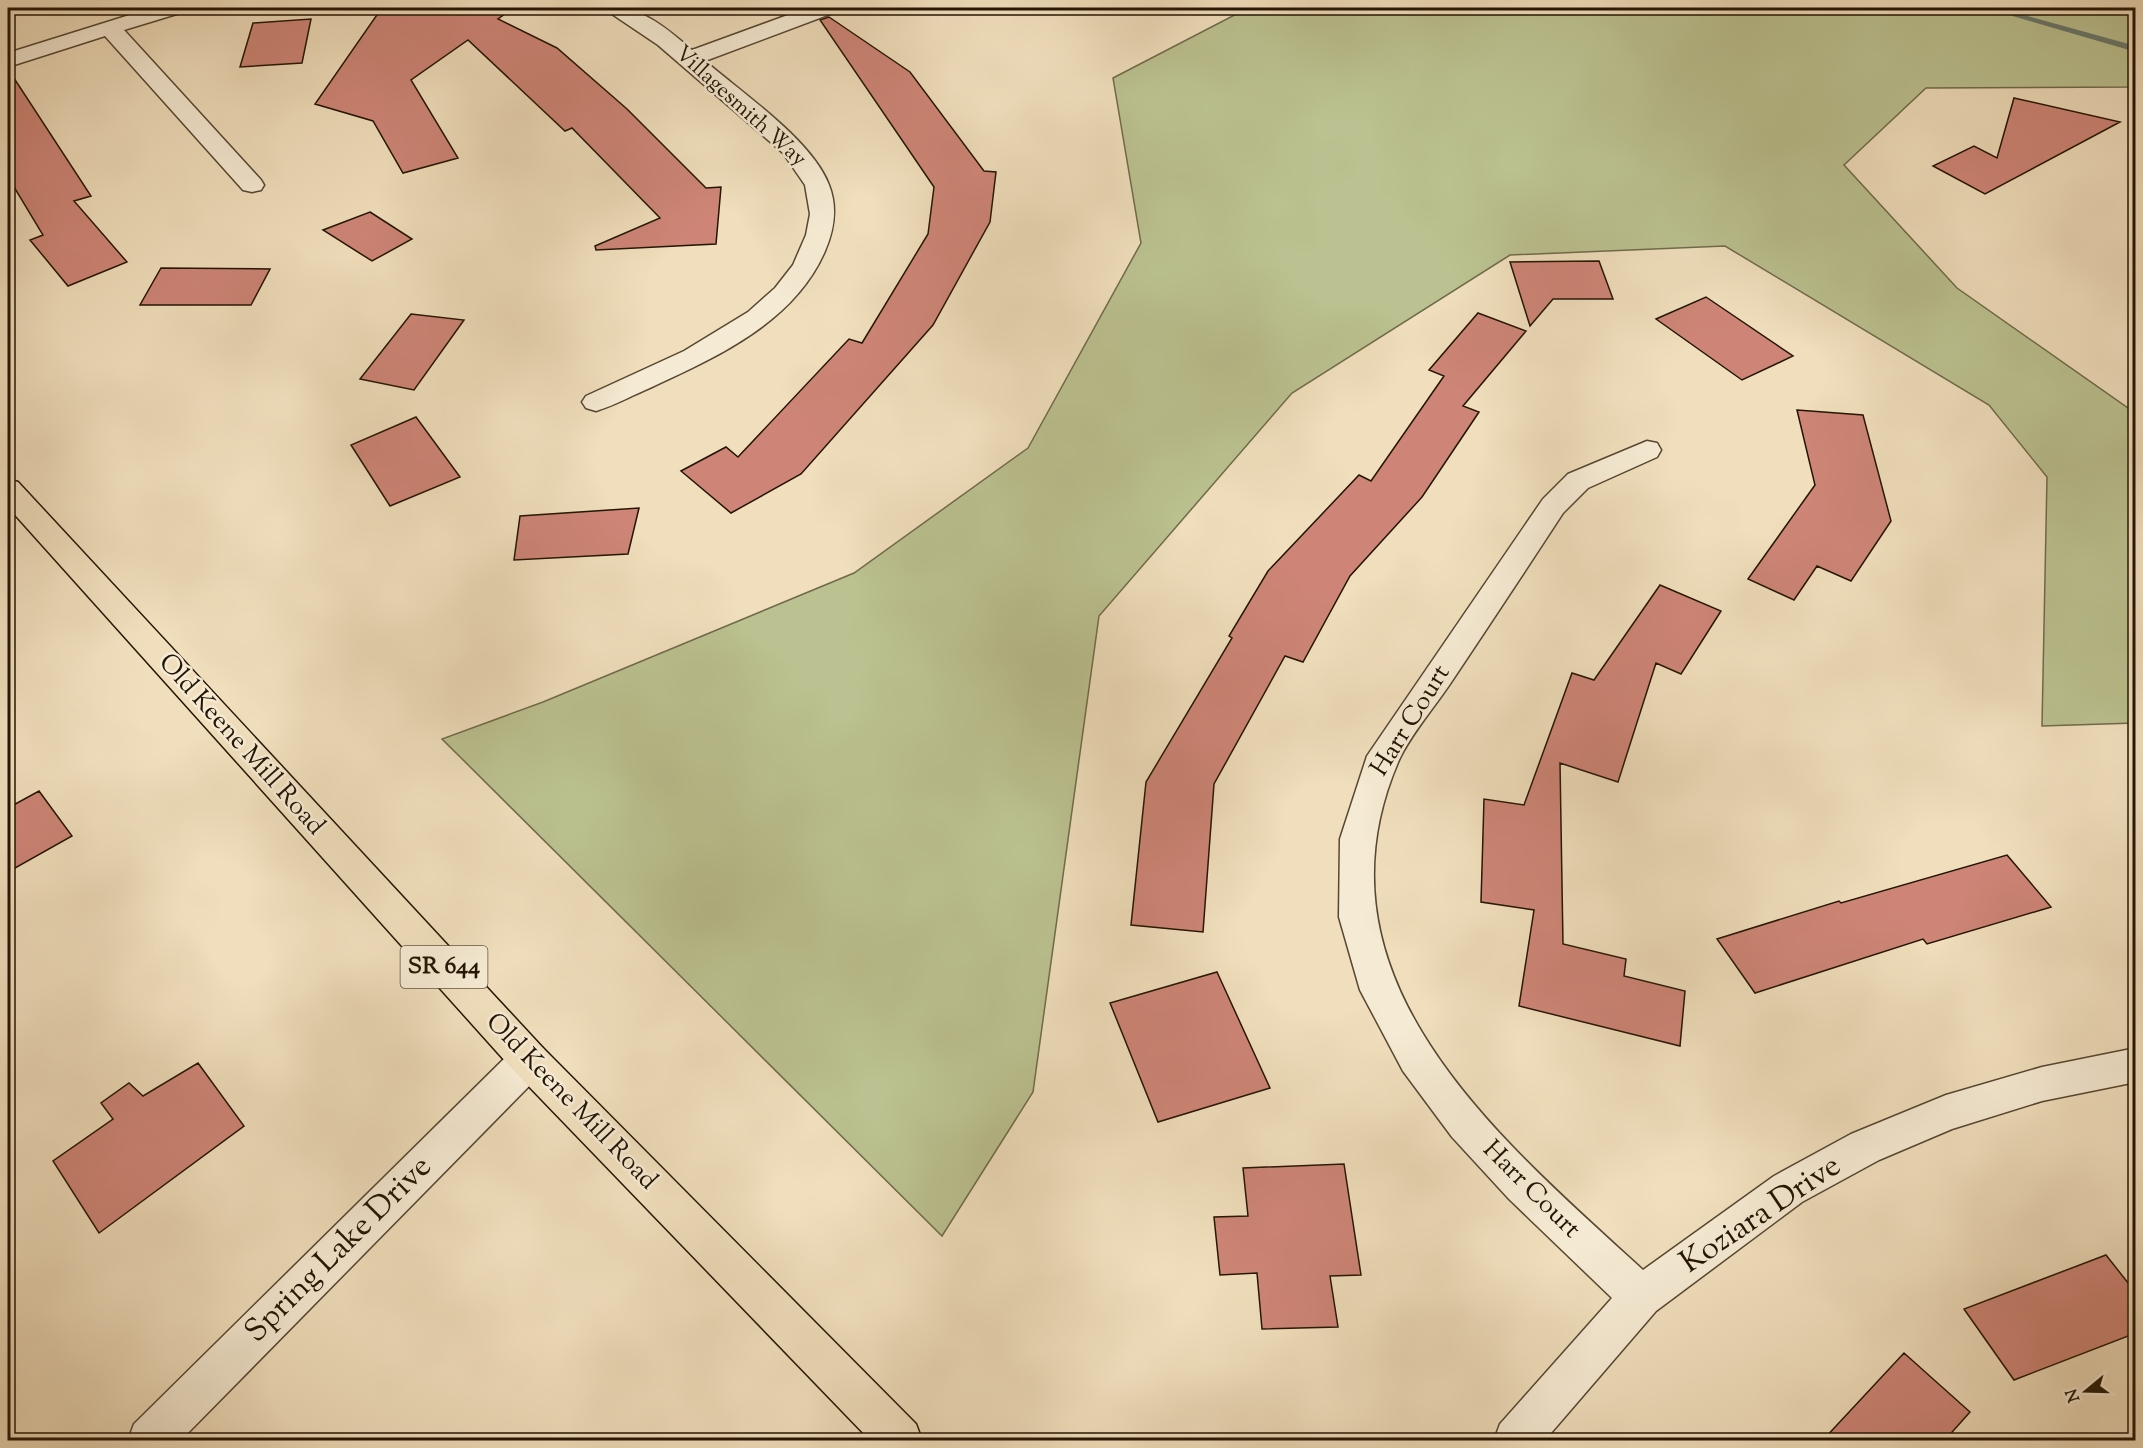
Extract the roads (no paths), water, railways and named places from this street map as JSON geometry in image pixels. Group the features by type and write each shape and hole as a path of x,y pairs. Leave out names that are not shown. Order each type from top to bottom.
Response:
{"main road":[{"name":"Old Keene Mill Road","path":"8,489 529,1060 900,1440"}],"street":[{"path":"8,60 172,8"},
{"name":"Villagesmith Way","path":"596,402 718,342 763,313 786,292 804,270 815,251 821,228 821,196 815,179 805,163 789,146 690,59 658,34 614,8"},
{"path":"690,59 825,8"},
{"path":"109,27 252,185"},
{"name":"Harr Court","path":"1641,1297 1508,1170 1444,1101 1418,1064 1391,1018 1371,971 1360,931 1354,891 1360,818 1371,784 1384,756 1553,506 1578,481 1647,450"},
{"name":"Spring Lake Drive","path":"150,1440 529,1060"},
{"name":"Koziara Drive","path":"1516,1440 1641,1297 1788,1189 1865,1147 1946,1113 2020,1090 2136,1065"}],"waterway":[{"path":"1990,8 2136,49"}]}
